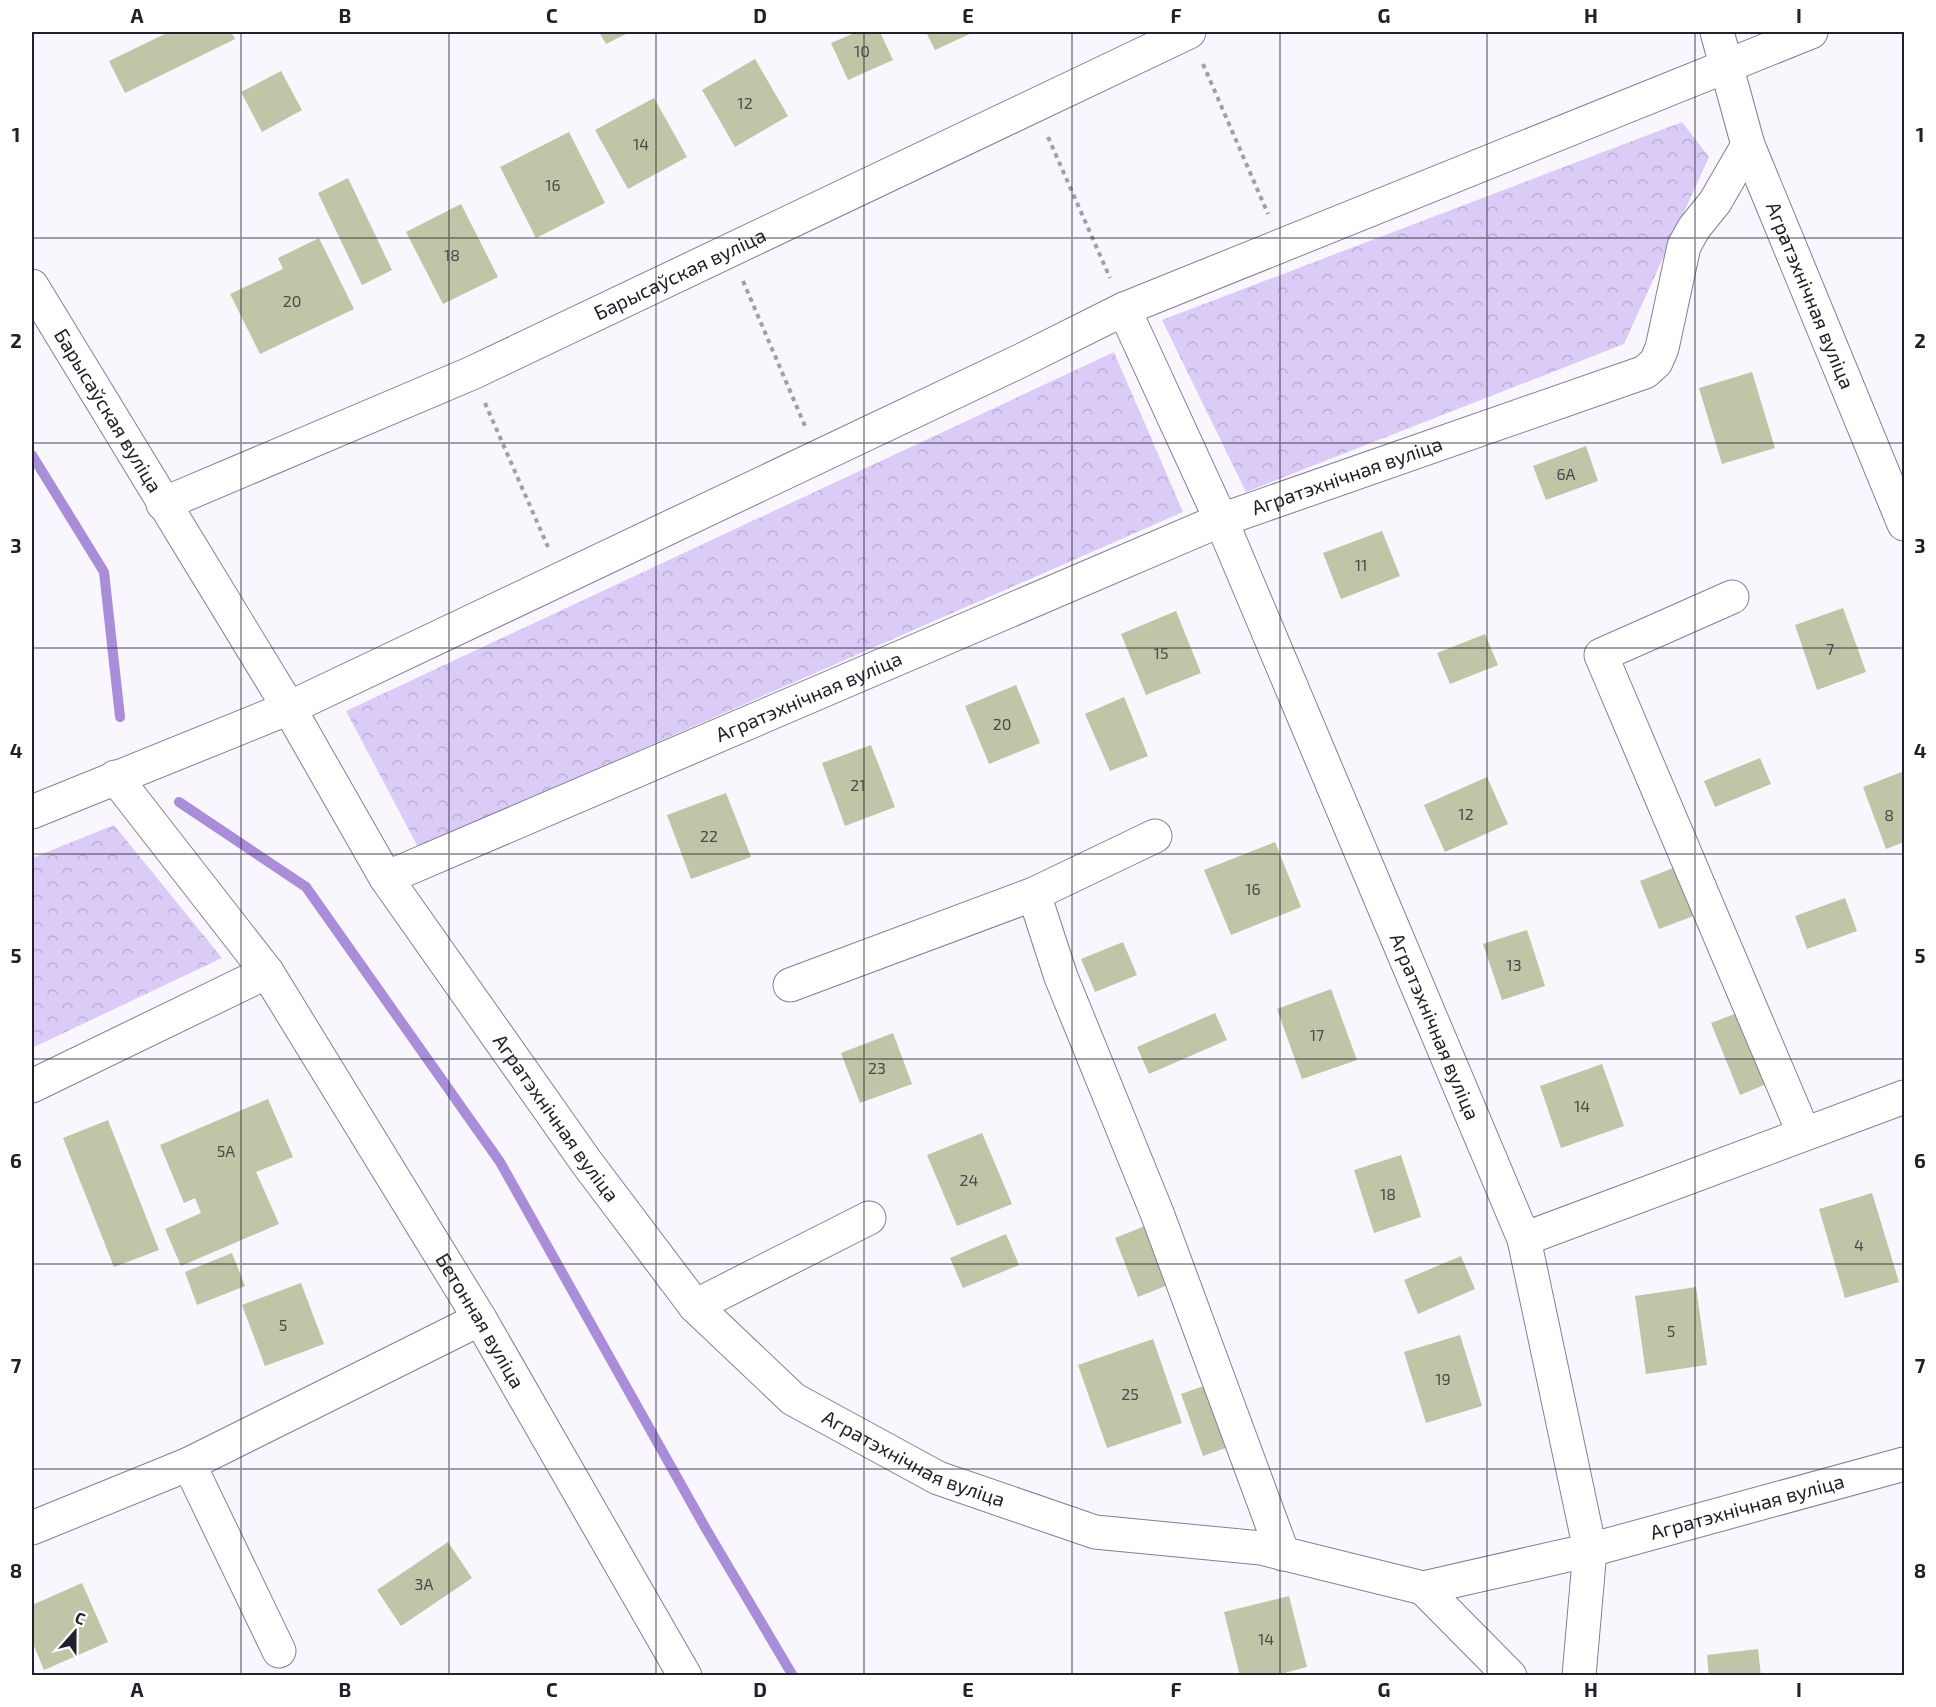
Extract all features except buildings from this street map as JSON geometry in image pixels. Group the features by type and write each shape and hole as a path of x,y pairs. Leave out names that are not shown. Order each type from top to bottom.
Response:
{"street":[{"path":"1717,32 1727,64"},
{"path":"32,812 289,708 1124,309 1810,32"},
{"name":"Барысаўская вуліца","path":"163,504 472,373 1034,105 1194,42"},
{"name":"Агратэхнічная вуліца","path":"1727,64 1748,145 1905,524"},
{"name":"Агратэхнічная вуліца","path":"1748,145 1715,202 1694,228 1684,246 1662,348 1656,362 1645,372 1221,519 386,878 587,1163 695,1306 793,1399 938,1478 1095,1532 1261,1548 1423,1588 1590,1550 1905,1464"},
{"name":"Барысаўская вуліца","path":"32,286 289,708 386,878"},
{"name":"Агратэхнічная вуліца","path":"1124,309 1221,519 1524,1239 1590,1550"},
{"path":"1732,597 1601,655 1804,1134"},
{"name":"Бетонная вуліца","path":"115,777 267,972 480,1319 685,1676"},
{"path":"790,985 1034,894 1155,836"},
{"path":"1034,894 1061,978 1157,1213 1283,1554"},
{"path":"32,1086 267,972"},
{"path":"1524,1239 1905,1097"},
{"path":"695,1306 869,1218"},
{"path":"32,1528 189,1464 480,1319"},
{"path":"189,1464 279,1651"},
{"path":"1579,1676 1590,1550"},
{"path":"1423,1588 1510,1676"}],"path":[{"path":"1194,42 1281,245"},
{"path":"1034,105 1124,309"},
{"path":"729,250 818,456"},
{"path":"472,373 561,578"}],"green space":[{"path":"1682,122 1709,157 1624,344 1246,492 1162,320"},
{"path":"1114,352 1183,512 418,847 346,711"},
{"path":"114,825 222,958 32,1048 32,858"}],"waterway":[{"path":"32,455 104,572 120,717"},
{"path":"179,802 306,887 500,1162 706,1529 793,1676"}]}
